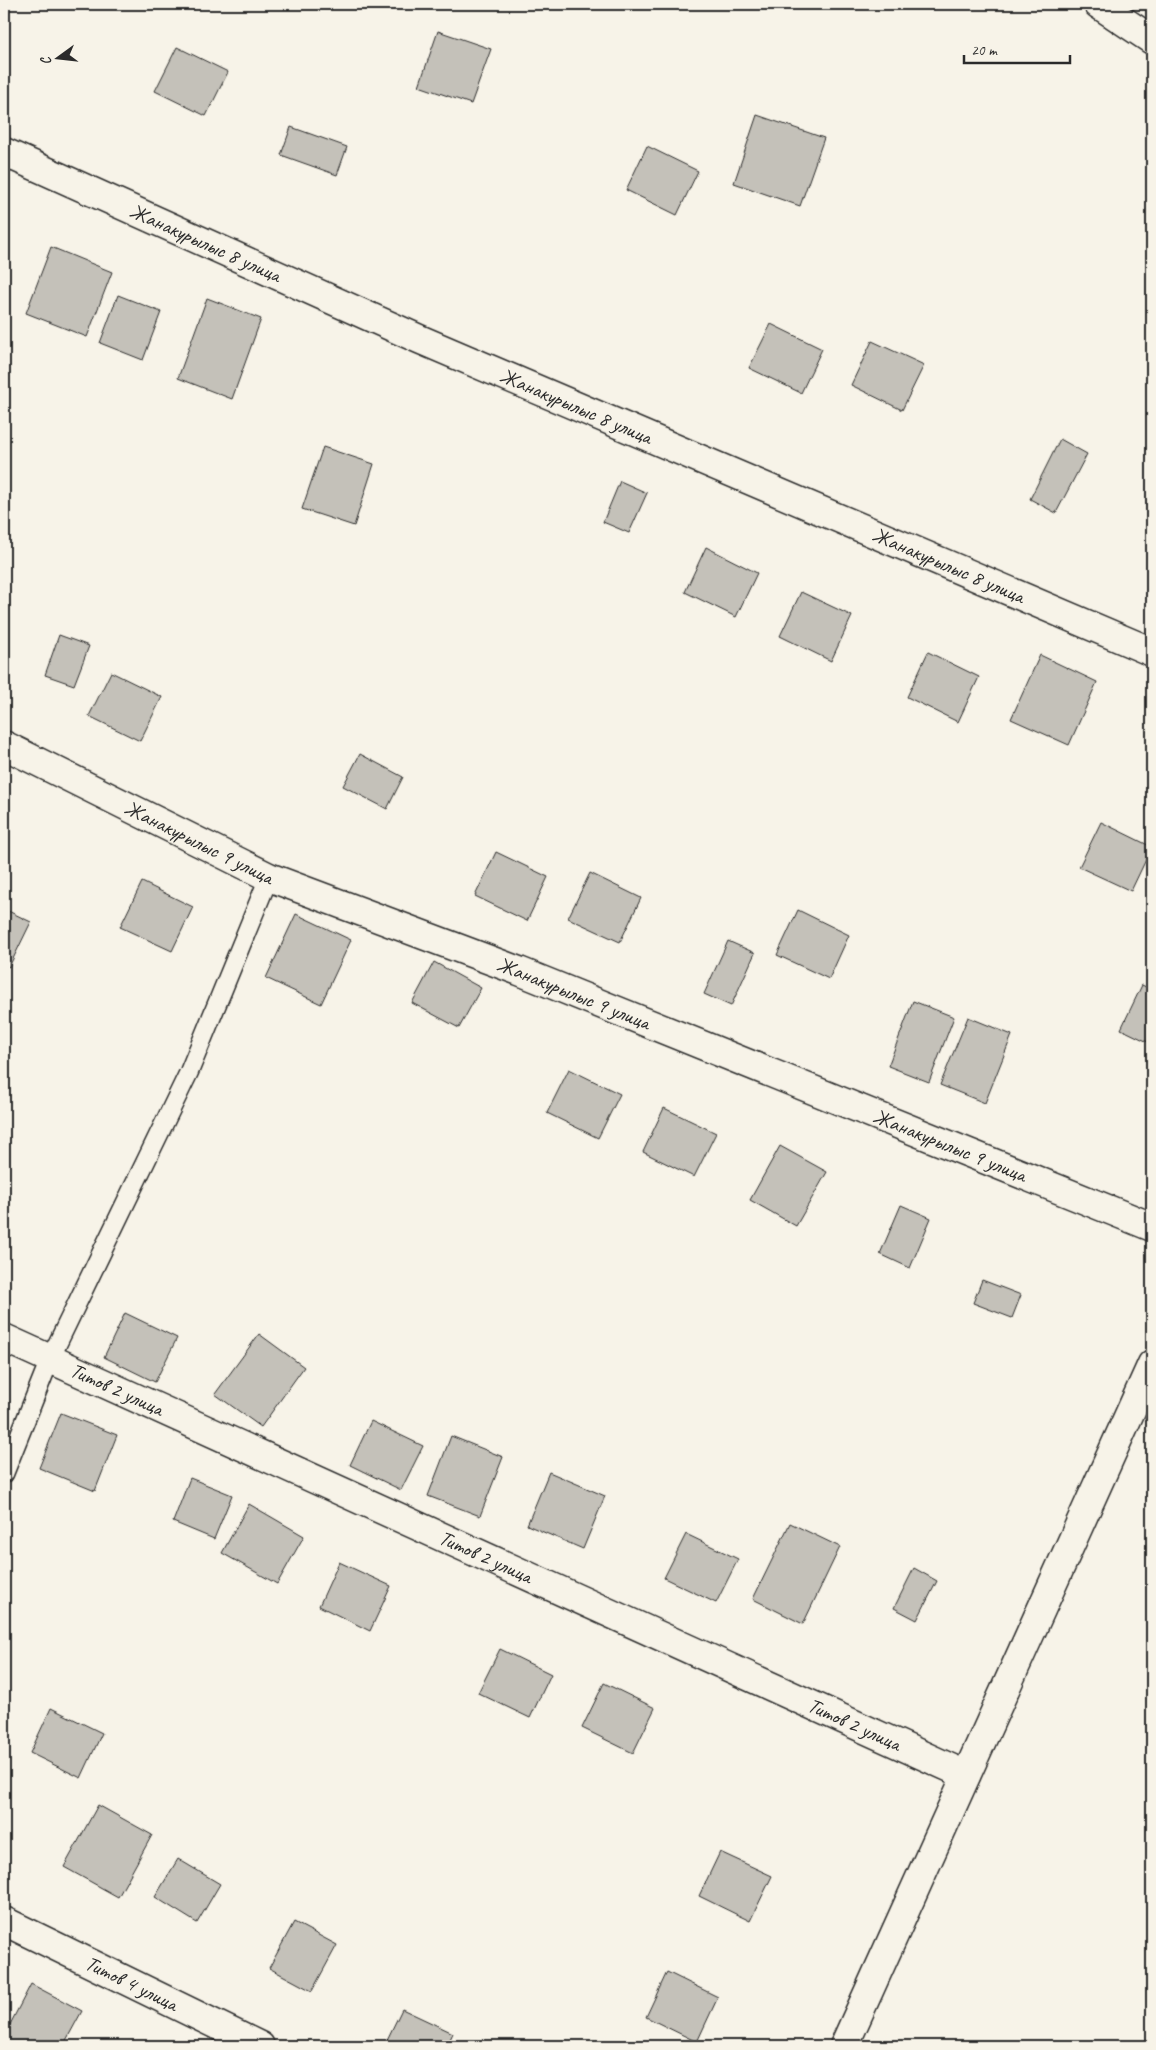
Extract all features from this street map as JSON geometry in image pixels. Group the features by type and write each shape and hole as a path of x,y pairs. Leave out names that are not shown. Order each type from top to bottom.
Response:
{"street":[{"path":"1098,4 1152,40"},
{"name":"Жанакурылыс 8 улица","path":"4,152 419,339 1152,652"},
{"name":"Жанакурылыс 9 улица","path":"4,745 269,877 519,971 1152,1227"},
{"name":"Титов 2 улица","path":"4,1338 966,1775"},
{"path":"844,2046 1152,1364"},
{"name":"Титов 4 улица","path":"4,1921 260,2046"}],"lane":[{"path":"4,1474 50,1359 189,1072 269,877"}],"building":[{"path":"438,31 491,49 471,104 419,86"},
{"path":"177,47 228,72 206,116 155,91"},
{"path":"757,115 824,138 800,206 734,183"},
{"path":"291,127 347,147 337,175 281,155"},
{"path":"647,146 698,171 677,215 626,190"},
{"path":"51,247 112,272 87,337 26,313"},
{"path":"118,295 161,312 143,360 100,343"},
{"path":"207,298 261,319 232,399 178,378"},
{"path":"771,324 822,349 801,393 749,368"},
{"path":"872,341 924,365 902,410 851,385"},
{"path":"1060,439 1087,454 1056,513 1030,499"},
{"path":"323,447 374,464 354,526 302,509"},
{"path":"620,481 647,493 629,533 603,522"},
{"path":"706,547 757,573 736,617 685,592"},
{"path":"801,592 852,616 831,661 780,636"},
{"path":"59,635 89,646 74,685 45,675"},
{"path":"928,652 979,677 958,722 907,697"},
{"path":"1040,655 1097,682 1069,745 1011,719"},
{"path":"111,672 162,697 140,741 89,716"},
{"path":"360,754 403,777 387,809 343,786"},
{"path":"1101,822 1152,847 1131,891 1079,867"},
{"path":"496,852 548,877 527,921 475,896"},
{"path":"590,873 641,898 620,942 568,918"},
{"path":"142,882 193,907 172,951 120,927"},
{"path":"4,909 31,922 9,967 4,964"},
{"path":"798,910 849,935 829,979 777,955"},
{"path":"296,914 351,940 321,1004 266,978"},
{"path":"728,941 755,953 731,1006 704,994"},
{"path":"434,962 481,988 459,1028 412,1003"},
{"path":"1142,985 1152,990 1152,1044 1121,1029"},
{"path":"913,1001 954,1017 929,1082 888,1066"},
{"path":"968,1017 1012,1035 985,1103 940,1085"},
{"path":"569,1069 620,1094 598,1138 547,1113"},
{"path":"664,1108 716,1133 694,1177 643,1152"},
{"path":"780,1146 827,1172 796,1226 750,1200"},
{"path":"901,1205 931,1218 910,1268 880,1254"},
{"path":"4,1207 11,1211 4,1222"},
{"path":"982,1280 1021,1295 1012,1318 973,1303"},
{"path":"125,1313 177,1338 155,1382 104,1357"},
{"path":"259,1334 304,1367 261,1427 215,1394"},
{"path":"61,1413 117,1435 95,1491 39,1468"},
{"path":"371,1421 423,1446 401,1490 350,1465"},
{"path":"451,1436 503,1457 480,1516 428,1496"},
{"path":"549,1472 605,1496 583,1549 527,1525"},
{"path":"190,1478 232,1495 214,1539 173,1522"},
{"path":"249,1504 304,1536 277,1584 222,1553"},
{"path":"790,1523 840,1547 803,1624 753,1599"},
{"path":"686,1534 738,1559 716,1603 664,1578"},
{"path":"339,1562 391,1586 370,1631 319,1606"},
{"path":"914,1568 937,1581 917,1620 894,1608"},
{"path":"500,1649 551,1674 530,1718 478,1693"},
{"path":"604,1683 655,1708 633,1753 582,1728"},
{"path":"51,1708 102,1733 81,1778 30,1753"},
{"path":"98,1805 152,1835 118,1897 64,1867"},
{"path":"720,1852 772,1876 750,1921 699,1896"},
{"path":"178,1859 220,1884 197,1923 155,1897"},
{"path":"294,1922 337,1945 312,1991 269,1968"},
{"path":"667,1972 718,1997 697,2042 646,2017"},
{"path":"31,1984 82,2011 63,2046 16,2046 4,2040 4,2036"},
{"path":"402,2009 453,2033 447,2046 384,2046"}]}
